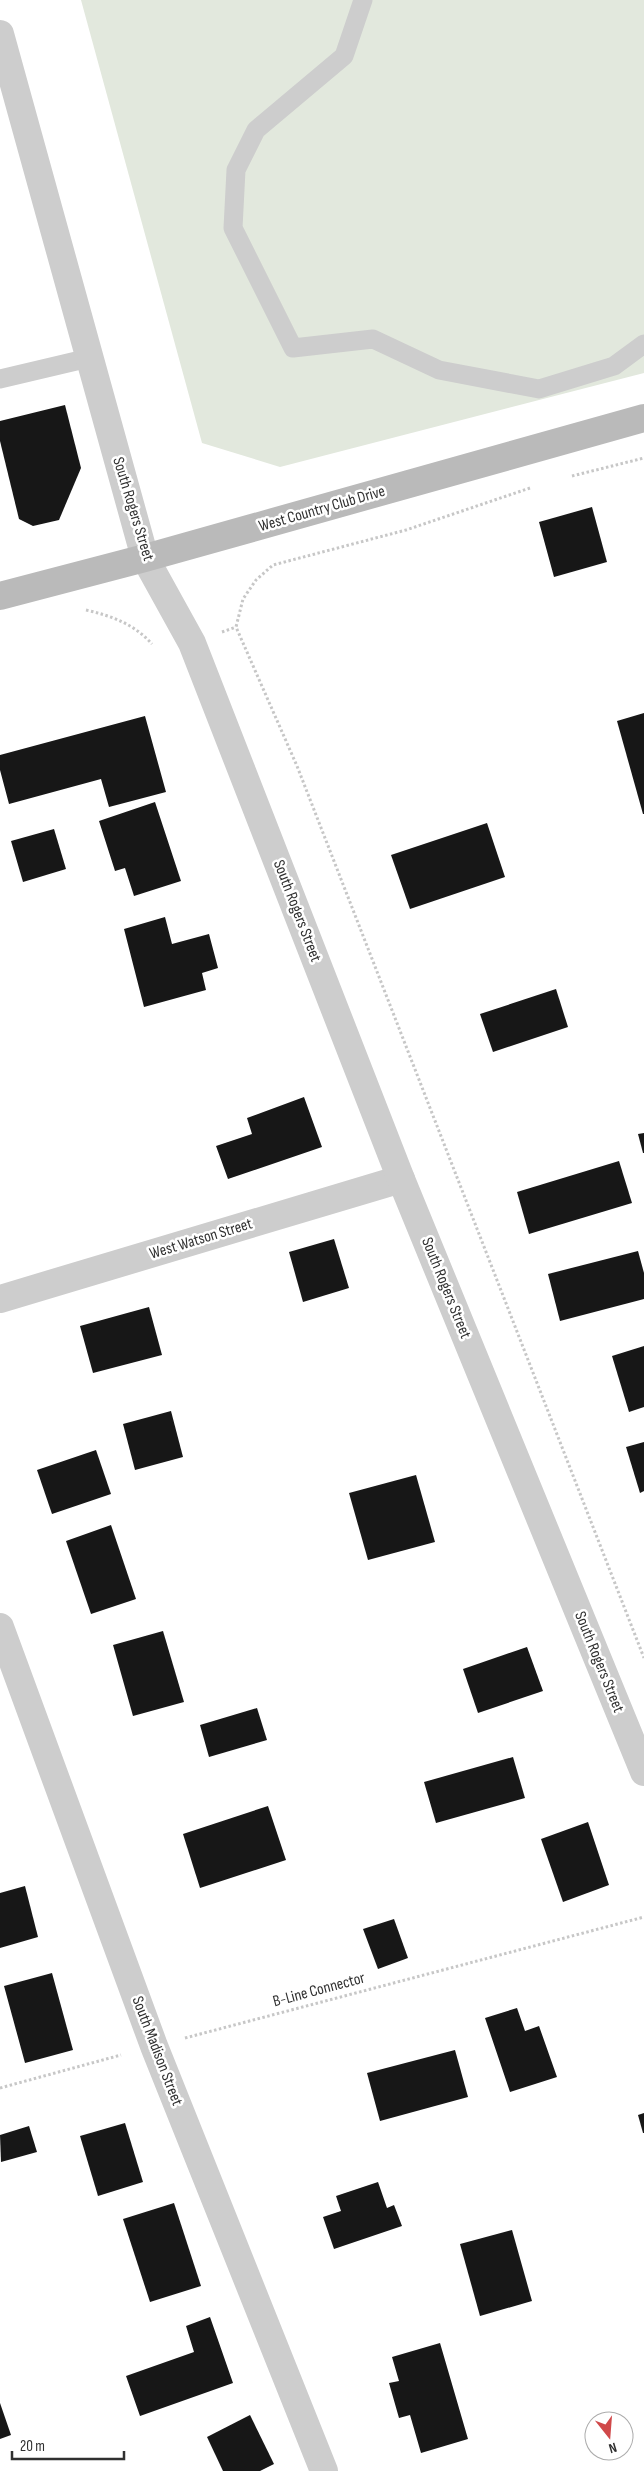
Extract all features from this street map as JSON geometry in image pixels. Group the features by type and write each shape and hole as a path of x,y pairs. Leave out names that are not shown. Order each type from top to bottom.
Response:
{"main road":[{"name":"West Country Club Drive","path":"0,596 145,558 644,418"}],"street":[{"name":"South Rogers Street","path":"0,34 145,558 192,643 401,1179 644,1772"},
{"name":"West Watson Street","path":"0,1300 401,1179"},
{"name":"South Madison Street","path":"0,1627 154,2046 324,2471"}],"lane":[{"path":"363,0 344,56 256,130 236,170 233,228 293,348 373,340 439,370 539,389 614,366 644,344"},
{"path":"0,379 90,358"}],"path":[{"path":"570,476 644,458"},
{"path":"534,486 406,530 273,565 256,580 243,599 236,627 297,766 644,1658"},
{"path":"80,608 114,617 141,631 154,647 192,643 236,627"},
{"name":"B-Line Connector","path":"0,2088 644,1917"}],"shaded area":[{"path":"81,0 644,0 644,373 280,467 202,443"}],"building":[{"path":"65,405 81,468 59,520 33,526 19,519 0,441 0,421"},
{"path":"592,507 607,562 554,577 539,522"},
{"path":"644,713 644,814 643,814 617,721"},
{"path":"145,716 166,792 109,807 101,779 9,804 0,770 0,755"},
{"path":"155,802 181,881 134,896 125,868 115,871 99,821"},
{"path":"487,823 505,877 410,909 391,855"},
{"path":"54,829 66,869 23,882 11,841"},
{"path":"165,917 172,944 209,934 218,968 202,973 206,990 144,1007 124,929"},
{"path":"556,989 568,1027 493,1052 480,1014"},
{"path":"304,1097 322,1147 228,1179 216,1146 252,1134 247,1118"},
{"path":"644,1133 644,1153 643,1153 638,1134"},
{"path":"619,1161 632,1203 529,1234 517,1192"},
{"path":"334,1239 349,1288 303,1302 289,1252"},
{"path":"638,1251 644,1273 644,1299 560,1321 548,1274"},
{"path":"149,1307 162,1355 93,1373 80,1326"},
{"path":"644,1346 644,1407 629,1412 612,1356"},
{"path":"171,1411 183,1457 135,1470 123,1424"},
{"path":"644,1442 644,1491 640,1493 626,1447"},
{"path":"96,1450 111,1494 52,1514 37,1470"},
{"path":"416,1475 435,1542 368,1560 349,1493"},
{"path":"111,1525 136,1599 91,1614 66,1541"},
{"path":"163,1631 184,1702 133,1716 113,1645"},
{"path":"527,1647 543,1691 478,1713 463,1669"},
{"path":"257,1708 267,1740 209,1757 200,1725"},
{"path":"513,1757 525,1798 436,1823 424,1782"},
{"path":"268,1806 286,1860 200,1888 183,1834"},
{"path":"588,1822 609,1885 563,1902 541,1839"},
{"path":"25,1886 38,1937 0,1948 0,1893"},
{"path":"394,1919 408,1958 378,1969 363,1929"},
{"path":"52,1973 73,2050 25,2063 4,1986"},
{"path":"517,2008 525,2031 539,2026 557,2077 510,2092 485,2018"},
{"path":"455,2050 468,2097 380,2121 367,2073"},
{"path":"644,2113 644,2133 643,2133 638,2115"},
{"path":"125,2123 143,2182 98,2196 80,2136"},
{"path":"29,2126 37,2152 1,2162 0,2135"},
{"path":"378,2182 387,2208 394,2205 402,2226 334,2249 323,2217 341,2211 336,2196"},
{"path":"174,2203 201,2286 150,2302 123,2219"},
{"path":"512,2230 532,2301 480,2316 460,2244"},
{"path":"210,2317 233,2383 140,2416 126,2376 194,2352 186,2326"},
{"path":"440,2343 468,2439 421,2453 410,2415 399,2418 389,2383 399,2381 392,2357"},
{"path":"0,2403 11,2435 0,2439"},
{"path":"250,2415 274,2464 260,2471 223,2471 207,2437"}]}
